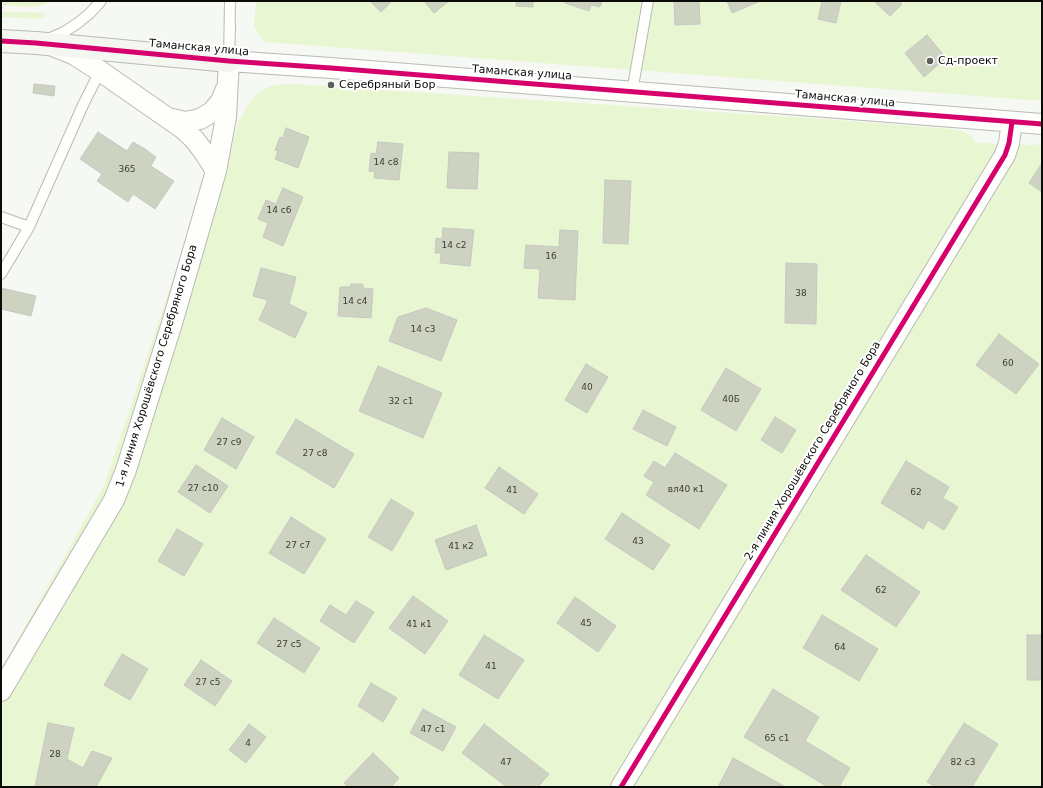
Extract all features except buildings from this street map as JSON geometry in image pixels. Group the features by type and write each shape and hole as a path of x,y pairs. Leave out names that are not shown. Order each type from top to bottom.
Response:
{"street":[{"name":"Таманская улица","path":"1,41 228,61 1042,124"},
{"path":"36,43 52,46 73,54 168,118 194,139 216,171"},
{"path":"100,71 116,50"},
{"name":"1-я линия Хорошёвского Серебряного Бора","path":"1,691 114,500 126,470 173,320 216,171 226,117 228,61"},
{"path":"168,118 185,122 200,119 212,112 221,101 227,87"},
{"name":"2-я линия Хорошёвского Серебряного Бора","path":"621,787 1005,155 1009,143 1012,122"}],"lane":[{"path":"36,43 50,39 68,29 90,13 102,1"},
{"path":"228,61 230,1"},
{"path":"632,92 648,1"},
{"path":"228,61 230,24"},
{"path":"1,274 30,227 83,105 100,71"},
{"path":"1,217 30,227"}],"path":[{"path":"2,8 8,1"}],"green space":[{"path":"1,1 52,1 40,6 31,7 1,5"},
{"path":"256,1 1042,1 1042,101 265,42 254,27"},
{"path":"1,11 45,13 44,19 1,17"},
{"path":"292,84 824,119 952,129 962,131 971,136 977,143 1035,145 1042,142 1042,787 1,787 1,669 104,486 203,188 221,189 238,123 249,103 256,94 275,85"}],"cycle path":[{"path":"1,41 229,61 1042,124"},
{"path":"621,787 1005,155 1009,143 1012,122"}],"place":[{"name":"Сд-проект","path":"930,61"},
{"name":"Серебряный Бор","path":"331,85"}]}
